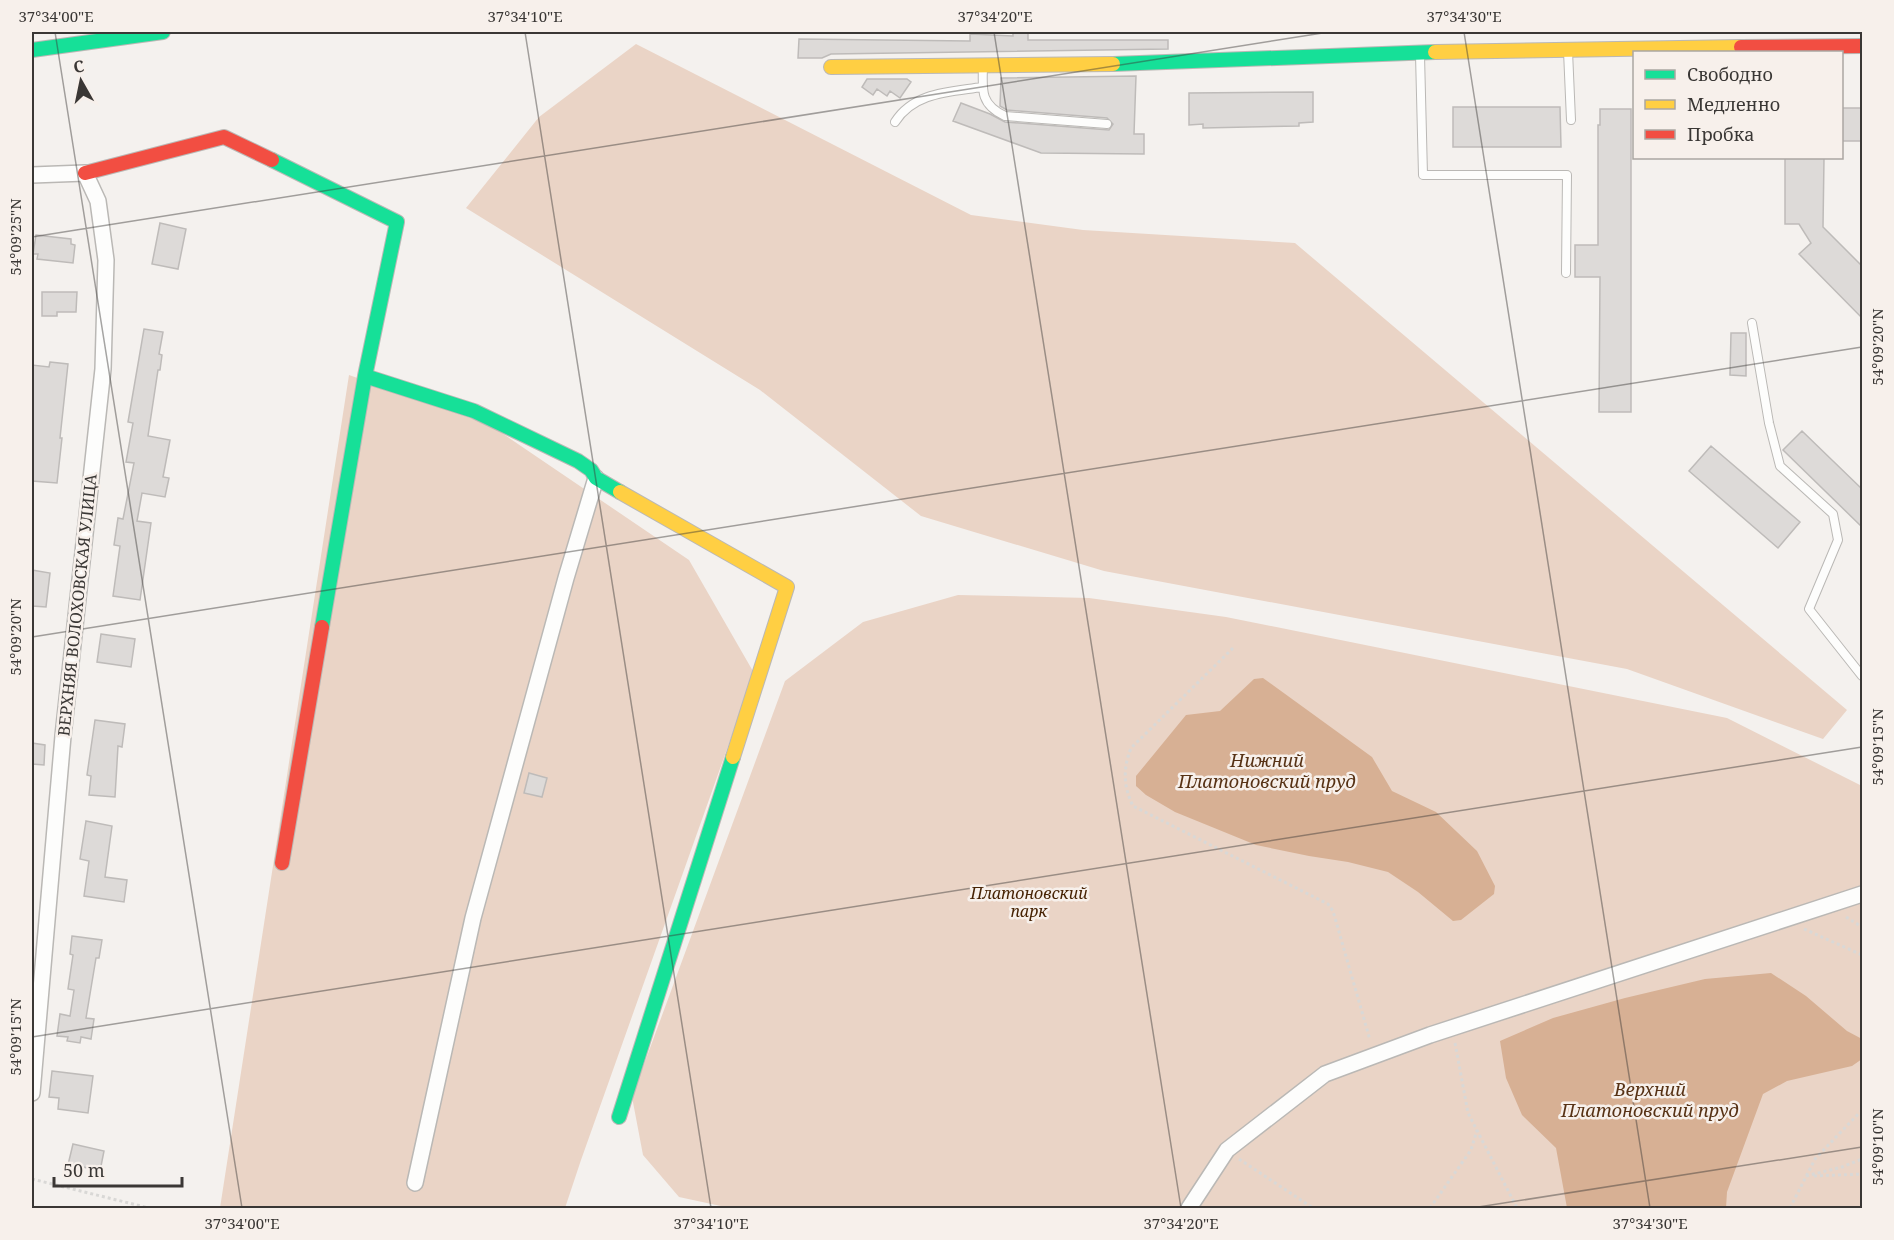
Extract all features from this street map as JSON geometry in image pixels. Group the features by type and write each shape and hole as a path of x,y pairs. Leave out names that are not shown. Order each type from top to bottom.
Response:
{"street":[{"path":"32,50 163,32"},
{"path":"831,67 1117,64 1321,55 1568,49 1863,46"},
{"path":"32,175 86,173 224,137 397,222 364,376 282,863"},
{"name":"ВЕРХНЯЯ ВОЛОХОВСКАЯ УЛИЦА","path":"32,1093 63,736 103,369 106,260 98,201 86,173"},
{"path":"364,376 474,411 578,461 591,470 596,478 787,587 619,1117"},
{"path":"415,1184 473,918 566,578 596,478"},
{"path":"1189,1209 1227,1150 1325,1074 1430,1035 1863,894"}],"lane":[{"path":"1568,49 1571,120"},
{"path":"1420,54 1423,175 1568,175 1566,273"},
{"path":"983,66 982,87 989,107 1005,116 1107,124"},
{"path":"895,122 907,107 916,101 951,91 982,87"},
{"path":"1752,323 1769,423 1780,466 1833,514 1838,540 1809,609 1863,676"}],"path":[{"path":"1233,648 1131,748 1124,775 1126,791 1133,806 1328,903 1333,910 1375,1055"},
{"path":"1843,915 1863,927"},
{"path":"1803,928 1863,955"},
{"path":"1455,1039 1468,1113 1517,1209"},
{"path":"1790,1209 1815,1159 1863,1110"},
{"path":"1430,1209 1471,1150 1477,1130"},
{"path":"1237,1158 1313,1209"},
{"path":"1806,1176 1863,1159"},
{"path":"1806,1176 1863,1174"},
{"path":"32,1179 149,1209"}],"green space":[{"path":"636,44 971,215 1083,230 1295,243 1847,710 1823,739 1627,669 1104,571 921,516 760,390 466,208 539,117"},
{"path":"349,375 490,425 689,560 754,673 565,1208 220,1208"},
{"name":"Платоновский парк","path":"958,595 1089,598 1226,617 1727,718 1862,786 1862,1208 730,1208 679,1197 643,1155 632,1097 785,681 863,622"}],"water":[{"name":"Нижний Платоновский пруд","path":"1263,678 1372,757 1392,791 1436,812 1477,851 1495,886 1494,894 1461,920 1453,921 1418,892 1388,872 1256,845 1175,812 1146,795 1136,786 1136,776 1186,715 1220,711 1254,679"},
{"name":"Верхний Платоновский пруд","path":"1771,973 1806,996 1847,1031 1862,1039 1862,1059 1852,1066 1787,1081 1763,1094 1727,1192 1726,1208 1567,1208 1556,1148 1522,1115 1506,1078 1500,1041 1553,1018 1625,998 1705,979"}],"building":[{"path":"1013,32 1028,32 1028,40 1168,40 1168,49 831,54 822,58 798,58 799,39 970,41 970,34 1013,36"},
{"path":"1136,76 1134,134 1144,134 1144,154 1041,153 953,121 961,103 1005,122 1109,130 1113,124 1107,118 1007,110 1000,106 1001,78"},
{"path":"867,79 907,79 911,82 900,98 890,91 887,96 877,89 873,95 862,87"},
{"path":"1313,92 1313,122 1299,123 1299,126 1203,128 1203,124 1189,125 1189,93"},
{"path":"1453,107 1560,107 1561,147 1453,147"},
{"path":"1843,108 1863,108 1863,141 1843,141"},
{"path":"1600,109 1631,109 1631,412 1599,412 1600,277 1575,277 1575,245 1598,245"},
{"path":"1785,159 1824,159 1823,227 1863,267 1863,319 1799,254 1811,243 1799,224 1785,224"},
{"path":"160,223 186,229 178,269 152,264"},
{"path":"36,235 71,239 71,244 75,245 73,263 37,259 38,254 33,254"},
{"path":"42,292 77,292 76,312 57,312 57,316 42,316"},
{"path":"144,329 163,332 159,354 162,355 160,370 158,370 148,436 170,440 163,477 169,478 165,497 142,493 137,521 151,523 140,600 113,596 120,546 114,545 118,518 123,519 134,463 126,462 133,423 128,422"},
{"path":"1731,333 1746,333 1746,376 1730,375"},
{"path":"50,362 68,364 57,483 32,481 32,365 49,367"},
{"path":"1802,431 1863,490 1863,528 1783,450"},
{"path":"1711,446 1800,522 1778,548 1689,471"},
{"path":"32,570 50,573 46,607 32,606"},
{"path":"101,634 135,639 131,667 97,662"},
{"path":"95,720 125,724 122,747 118,746 115,797 89,795 91,776 87,775"},
{"path":"32,743 45,745 44,765 32,764"},
{"path":"529,773 547,778 542,797 524,793"},
{"path":"86,821 112,826 105,877 127,880 124,902 84,896 89,861 80,859"},
{"path":"72,936 102,940 99,958 96,958 86,1018 94,1019 91,1039 81,1037 80,1043 67,1041 68,1037 57,1036 60,1014 70,1016 74,990 68,989 73,955 70,954"},
{"path":"52,1071 93,1076 88,1113 58,1109 59,1098 49,1097"},
{"path":"73,1144 104,1151 100,1171 83,1167 82,1172 67,1169"}],"traffic: fast":[{"path":"32,50 163,32"},
{"path":"1113,64 1435,52"},
{"path":"272,160 397,222 365,376 322,627"},
{"path":"365,376 474,411 578,461 591,470 596,478 620,492"},
{"path":"619,1117 733,757"}],"traffic: slow":[{"path":"1435,52 1741,47"},
{"path":"831,67 1113,64"},
{"path":"620,492 787,587 733,757"}],"traffic: jam":[{"path":"1741,47 1862,46"},
{"path":"85,173 224,137 272,160"},
{"path":"282,863 322,627"}]}
